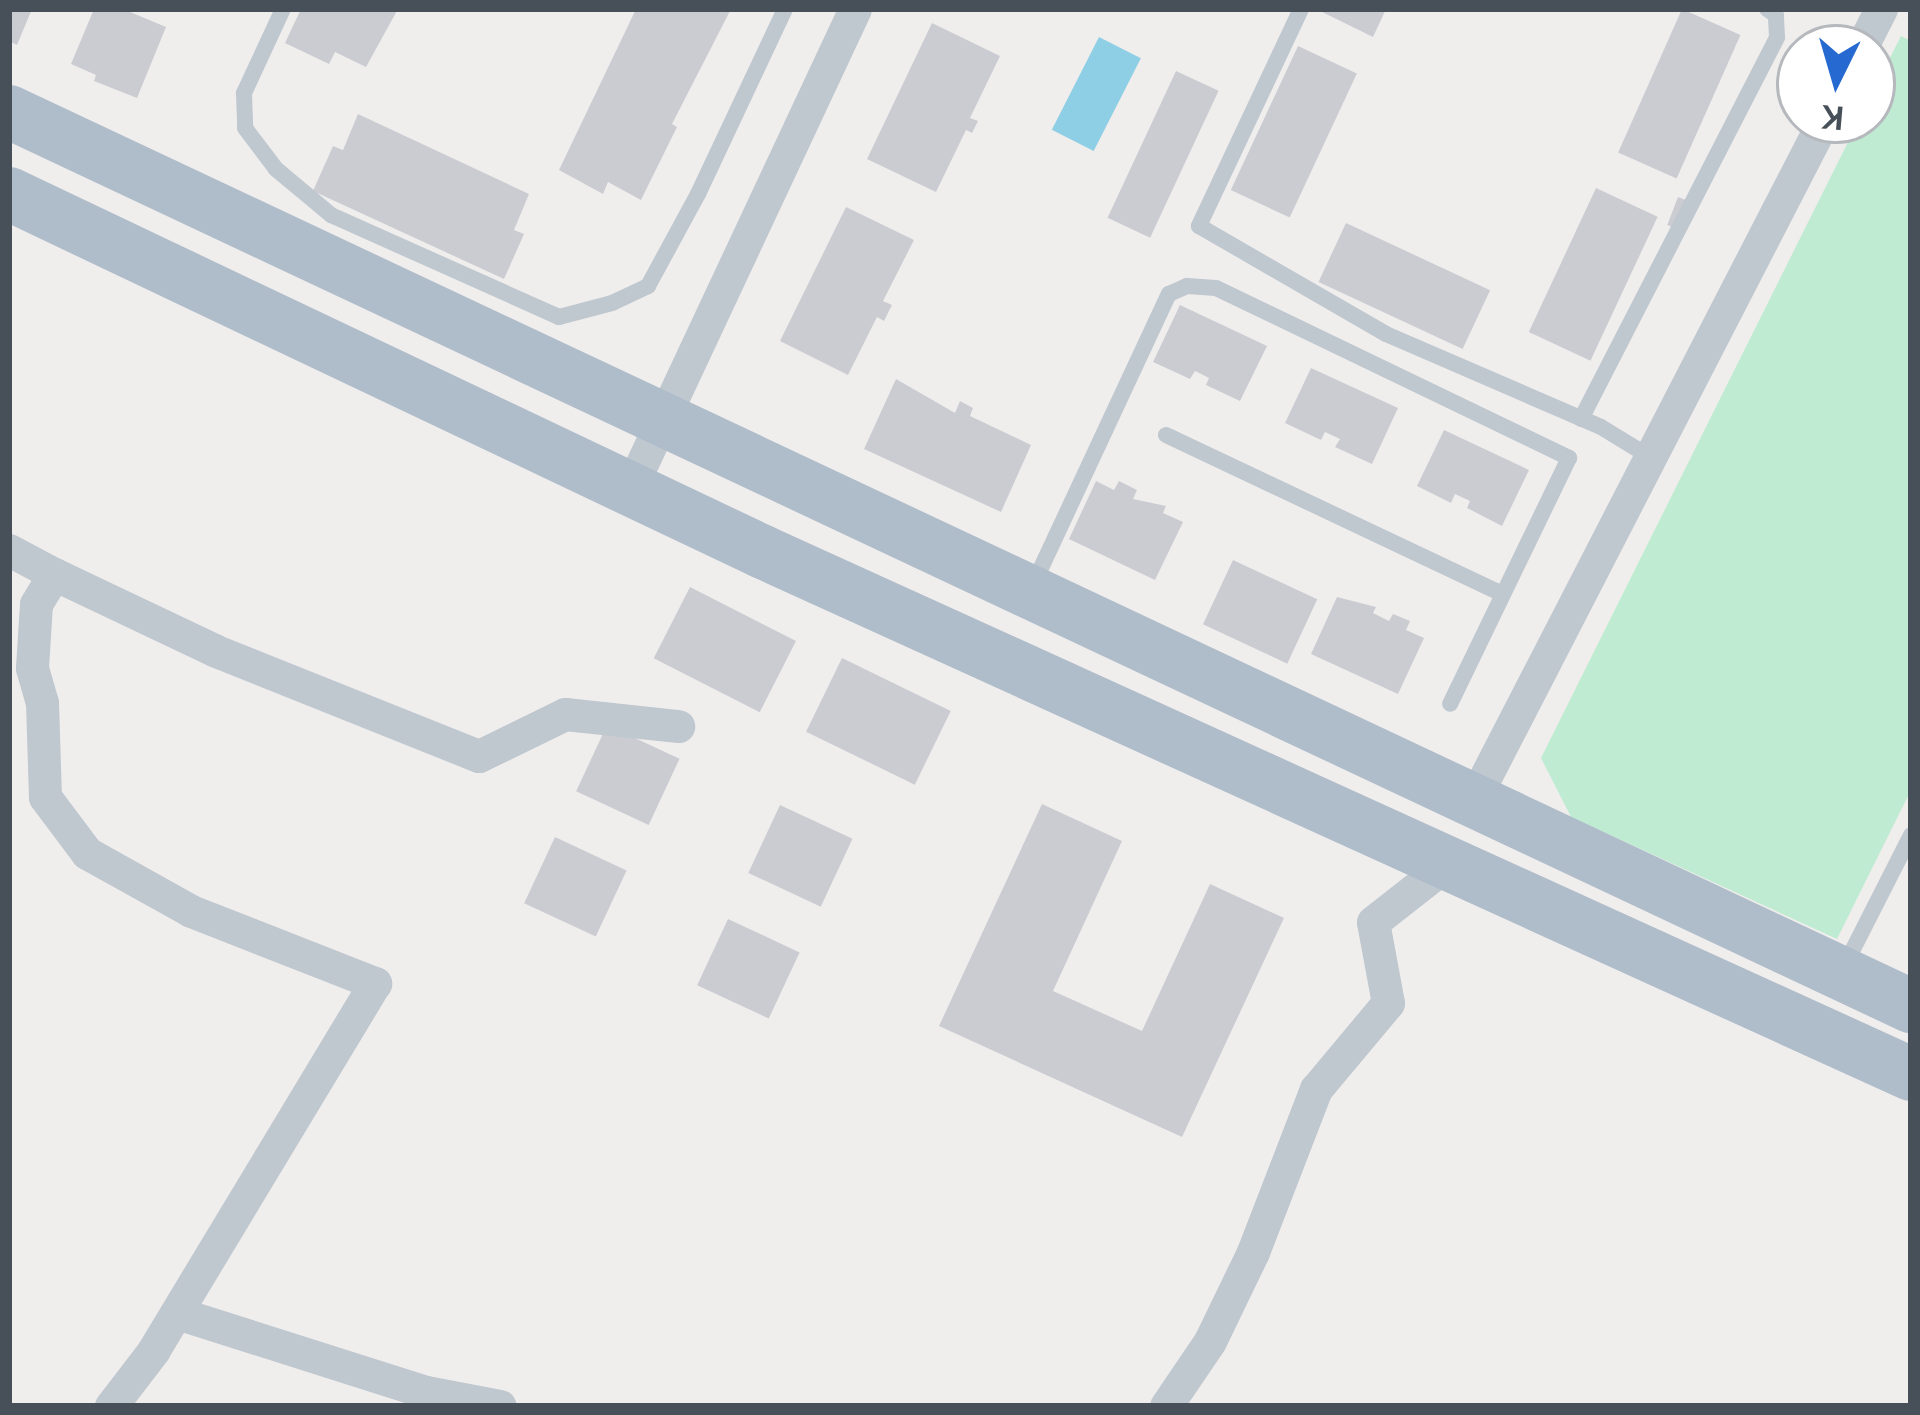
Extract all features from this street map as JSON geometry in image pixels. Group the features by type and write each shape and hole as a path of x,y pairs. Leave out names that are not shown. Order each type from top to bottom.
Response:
{"main road":[{"path":"9,112 1475,797 1911,1006"},
{"path":"9,194 630,489 1911,1074"}],"street":[{"path":"630,489 855,9"},
{"path":"1475,797 1812,144"},
{"path":"9,550 216,651 479,756 565,714 678,726"},
{"path":"54,574 36,604 32,668 43,702 45,797 87,854 191,911 375,983 177,1313 111,1406"},
{"path":"1166,1406 1210,1341 1253,1252 1316,1089 1388,1003 1373,922 1448,864"},
{"path":"177,1313 426,1392 500,1406"}],"lane":[{"path":"284,9 244,93 244,128 275,170 331,215 560,317 612,303 648,286 698,194 785,9"},
{"path":"1301,9 1199,226 1386,334 1581,419 1650,457"},
{"path":"1581,419 1777,37 1775,15 1767,9"},
{"path":"1031,589 1169,294 1187,286 1216,288 1568,458 1450,704"},
{"path":"1166,435 1502,595"},
{"path":"1840,973 1911,835"}],"green space":[{"path":"1901,36 1911,41 1911,790 1837,939 1571,817 1541,758 1847,144 1896,144 1896,46"}],"water":[{"path":"1099,37 1141,58 1094,151 1052,130"}],"building":[{"path":"9,9 32,9 17,45 9,41"},
{"path":"94,9 123,9 166,27 137,98 94,81 96,75 71,64"},
{"path":"301,9 398,9 366,67 335,52 329,64 285,43"},
{"path":"636,9 731,9 672,124 677,127 641,200 608,182 603,194 559,170"},
{"path":"1316,9 1386,9 1373,37"},
{"path":"1682,9 1740,35 1677,178 1618,152"},
{"path":"932,23 1000,56 970,118 978,121 972,133 966,130 936,192 867,159"},
{"path":"1298,46 1357,73 1290,218 1231,190"},
{"path":"1176,71 1219,91 1150,238 1108,218"},
{"path":"358,114 529,194 514,230 524,234 504,279 313,191 333,146 343,150"},
{"path":"1596,188 1658,217 1590,361 1529,332"},
{"path":"1678,197 1686,200 1676,228 1667,225"},
{"path":"846,207 914,240 883,301 892,305 884,321 877,317 848,375 780,341"},
{"path":"1346,223 1490,290 1463,349 1319,282"},
{"path":"1180,305 1267,346 1240,401 1206,385 1209,378 1195,371 1190,379 1153,362"},
{"path":"1311,368 1398,408 1372,464 1335,447 1340,439 1325,432 1321,440 1285,423"},
{"path":"896,379 955,413 960,401 973,408 970,416 1031,445 1001,512 864,449"},
{"path":"1444,430 1529,470 1502,526 1467,508 1470,501 1455,494 1451,503 1417,486"},
{"path":"1096,481 1114,490 1119,481 1137,490 1133,499 1166,506 1163,513 1183,522 1155,580 1069,539"},
{"path":"1233,560 1317,599 1287,664 1203,624"},
{"path":"690,587 796,641 760,712 654,658"},
{"path":"1337,597 1376,607 1373,613 1389,621 1393,614 1410,621 1406,630 1424,638 1398,694 1311,654"},
{"path":"842,658 951,711 915,785 806,732"},
{"path":"607,725 680,759 649,825 576,791"},
{"path":"1042,804 1122,841 1053,991 1142,1031 1210,884 1284,918 1182,1137 939,1026"},
{"path":"780,805 853,839 821,907 748,873"},
{"path":"555,837 627,870 596,937 524,903"},
{"path":"728,919 800,952 769,1019 697,985"}]}
